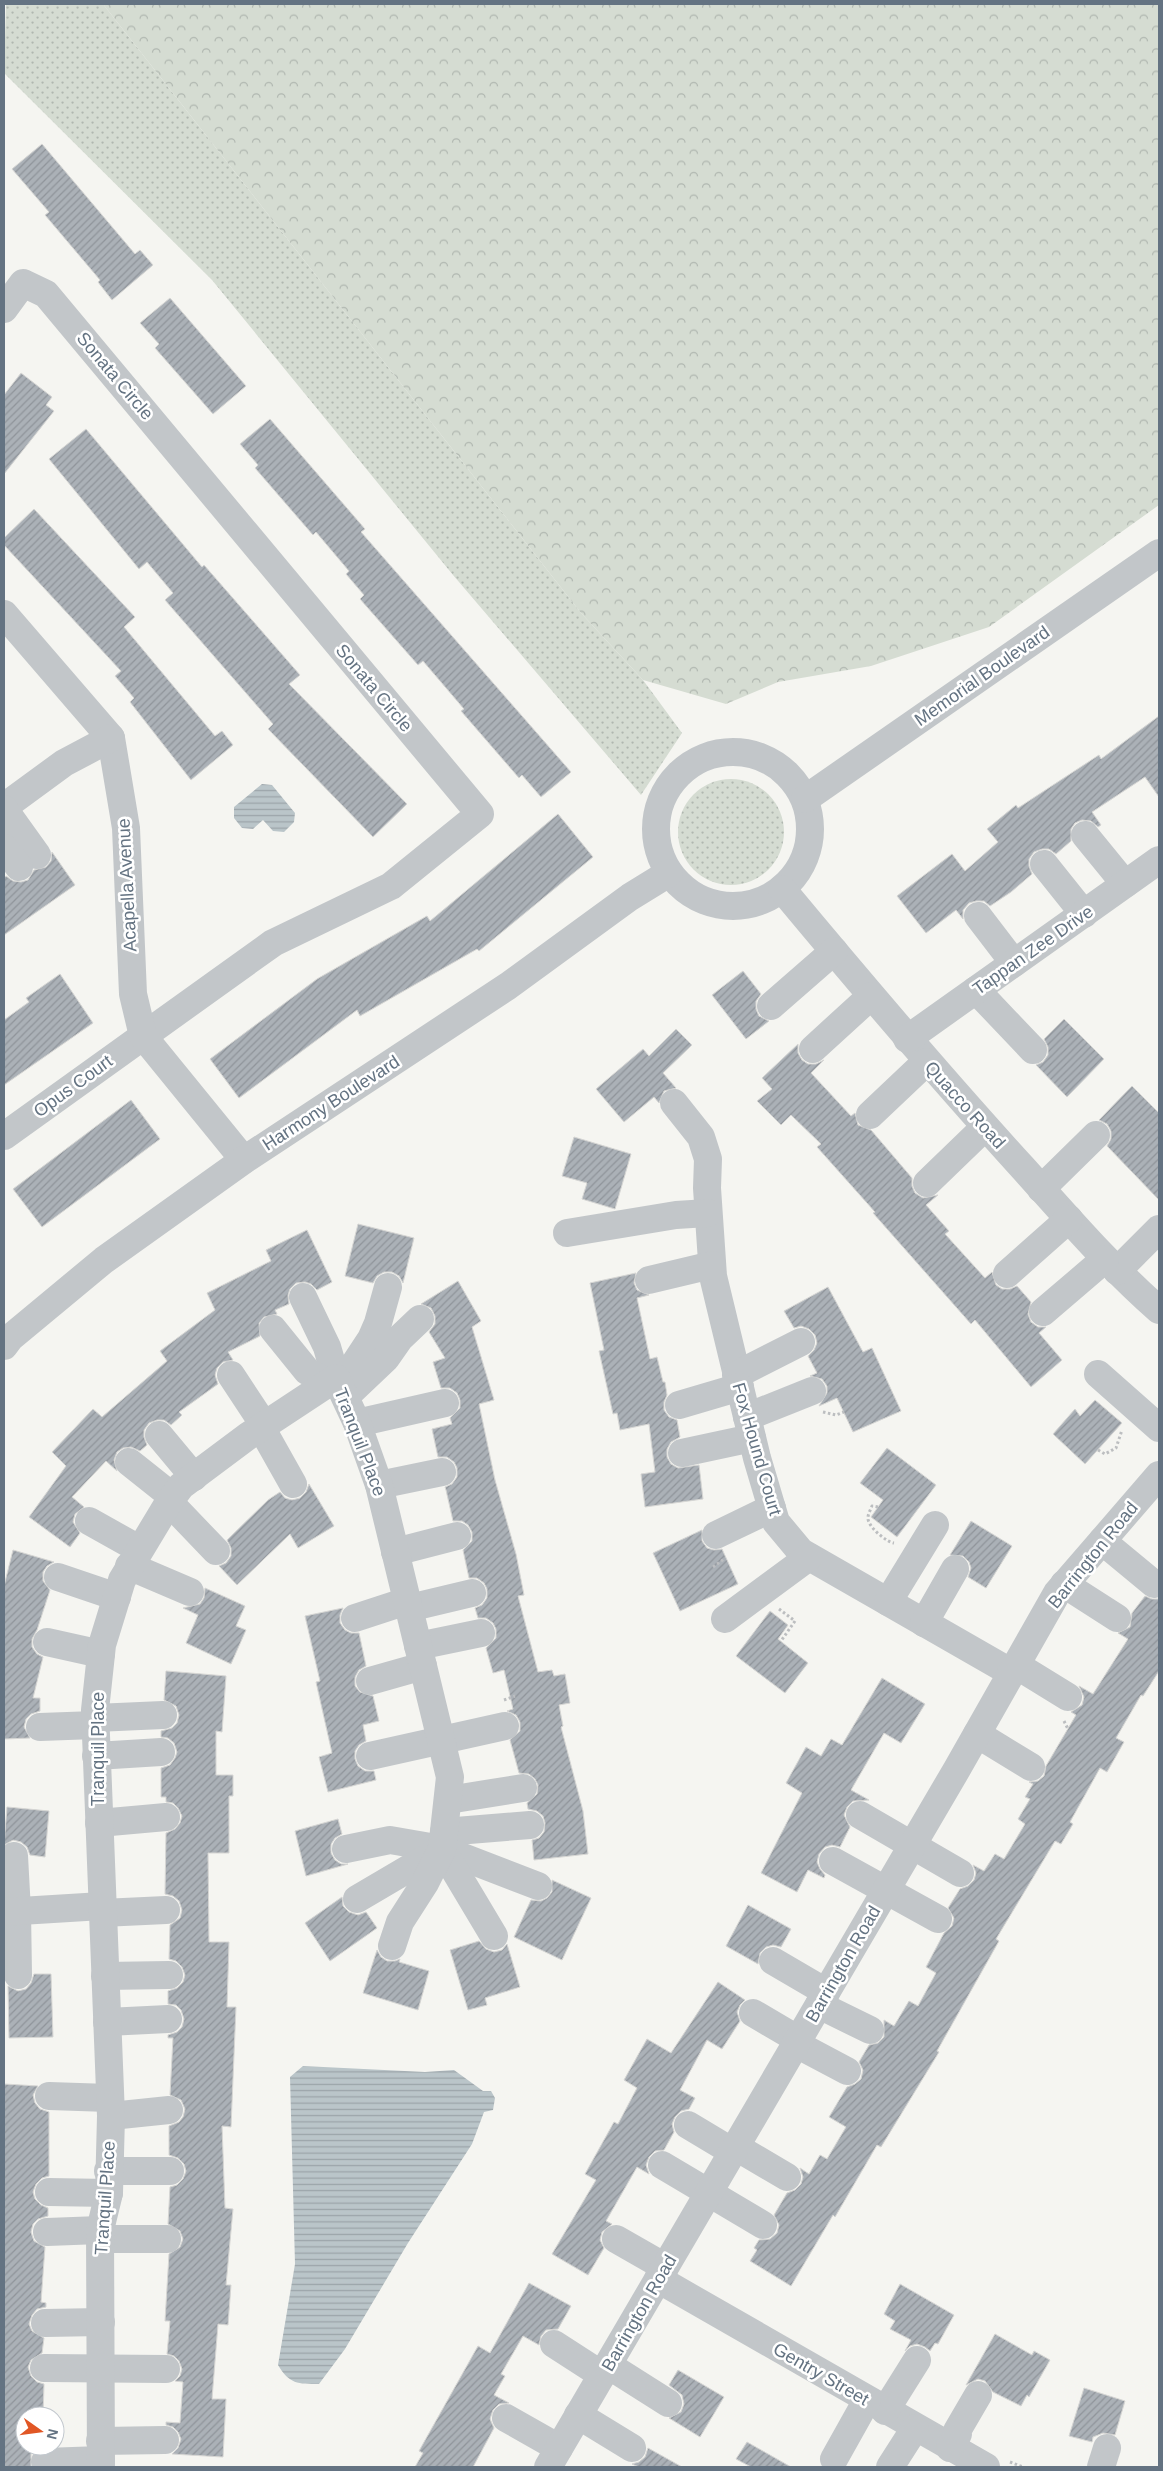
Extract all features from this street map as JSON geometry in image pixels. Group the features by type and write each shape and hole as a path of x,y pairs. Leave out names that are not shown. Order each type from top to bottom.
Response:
{"street":[{"name":"Sonata Circle","path":"4,308 23,283 46,294 480,814 391,886 272,942 143,1036"},
{"name":"Memorial Boulevard","path":"805,799 1159,553"},
{"path":"4,614 111,738 64,763 4,808 20,857"},
{"name":"Acapella Avenue","path":"111,738 126,828 133,994 143,1036 244,1160"},
{"path":"721,752 746,752 771,761 792,777 805,799 811,823 808,848 798,871 782,889 760,902 735,907 710,904 687,892 669,874 658,850 656,824 662,799 676,777 696,760 721,752"},
{"path":"1086,835 1125,884"},
{"name":"Tappan Zee Drive","path":"907,1039 1159,860"},
{"path":"1044,864 1084,914"},
{"name":"Harmony Boulevard","path":"4,1346 10,1338 104,1260 244,1160 492,997 630,897 669,874"},
{"name":"Quacco Road","path":"782,889 926,1062 1111,1265 1159,1310"},
{"path":"978,916 1014,963"},
{"path":"771,1006 834,951"},
{"path":"976,990 1034,1050"},
{"path":"813,1049 871,996"},
{"name":"Opus Court","path":"4,1136 143,1036"},
{"path":"870,1115 926,1062"},
{"name":"Fox Hound Court","path":"674,1103 701,1137 708,1159 707,1201 712,1265 749,1428 776,1522 800,1552 924,1623 1068,1697"},
{"path":"928,1183 985,1127"},
{"path":"1042,1189 1096,1135"},
{"path":"567,1233 676,1215 707,1201"},
{"path":"1007,1274 1069,1219"},
{"path":"1043,1312 1159,1229"},
{"path":"649,1280 712,1265"},
{"path":"337,1386 371,1339 378,1323 388,1287"},
{"path":"303,1297 327,1346 337,1386"},
{"path":"337,1386 386,1358 400,1338 420,1319"},
{"path":"273,1329 307,1371 337,1386"},
{"path":"679,1405 738,1381 801,1342"},
{"path":"231,1374 263,1426 293,1484"},
{"path":"1098,1374 1159,1428"},
{"name":"Tranquil Place","path":"101,2456 100,2234 108,2182 110,2107 95,1722 101,1654 117,1596 134,1557 181,1486 263,1426 337,1386 357,1423 379,1485 450,1777 443,1840 425,1883 400,1922 392,1946"},
{"path":"682,1453 749,1428 812,1391"},
{"path":"357,1423 445,1404"},
{"path":"159,1435 194,1477"},
{"path":"129,1462 171,1499 216,1551"},
{"path":"379,1485 442,1472"},
{"name":"Barrington Road","path":"553,2458 913,1845 1057,1593 1157,1481"},
{"path":"716,1535 772,1508"},
{"path":"89,1521 134,1557 190,1592"},
{"path":"888,1602 935,1525"},
{"path":"395,1552 457,1536"},
{"path":"1102,1541 1154,1584"},
{"path":"725,1619 809,1557"},
{"path":"924,1623 955,1570"},
{"path":"58,1577 117,1596"},
{"path":"1064,1584 1118,1618"},
{"path":"355,1618 408,1605 472,1593"},
{"path":"370,1682 420,1656 482,1632"},
{"path":"47,1642 101,1654"},
{"path":"40,1727 163,1715"},
{"path":"370,1756 505,1726"},
{"path":"977,1734 1031,1767"},
{"path":"96,1756 161,1752"},
{"path":"448,1800 523,1788"},
{"path":"860,1815 960,1873"},
{"path":"99,1823 166,1817"},
{"path":"346,1849 390,1840 443,1840 530,1825"},
{"path":"443,1840 538,1886"},
{"path":"357,1899 443,1840"},
{"path":"443,1840 494,1936"},
{"path":"14,1856 11,1912 18,1975"},
{"path":"833,1861 938,1919"},
{"path":"11,1912 102,1909 166,1910"},
{"path":"773,1962 870,2030"},
{"path":"105,1976 169,1974"},
{"path":"752,2013 847,2071"},
{"path":"107,2022 168,2019"},
{"path":"49,2096 110,2107 169,2110"},
{"path":"688,2125 787,2177"},
{"path":"662,2165 763,2225"},
{"path":"49,2192 170,2171"},
{"path":"47,2232 167,2239"},
{"name":"Gentry Street","path":"616,2239 662,2273 876,2406 986,2467"},
{"path":"45,2323 100,2322"},
{"path":"554,2344 668,2403"},
{"path":"834,2459 876,2406 917,2360"},
{"path":"44,2368 166,2369"},
{"path":"950,2448 958,2434 957,2431 978,2395"},
{"path":"578,2415 632,2448"},
{"path":"506,2418 553,2458"},
{"path":"890,2467 915,2428"},
{"path":"45,2462 101,2456 165,2440"}],"path":[{"path":"1098,1450 1105,1454 1116,1448 1122,1428 1121,1408 1126,1398"},
{"path":"878,1507 872,1506 868,1516 869,1523 889,1542 906,1543 919,1552"},
{"path":"757,1595 795,1621 781,1642"}],"green space":[{"path":"6,4 103,4 581,613 643,680 682,733 641,795 453,575 212,280 4,73"},
{"path":"103,4 1159,4 1159,505 989,627 871,666 778,682 726,704 643,680 581,613"},
{"path":"731,779 751,783 769,794 780,812 784,832 780,852 769,870 751,881 731,885 711,881 693,870 682,852 678,832 682,812 693,794 711,783"}],"shaded area":[{"path":"262,784 272,785 295,813 294,822 284,832 273,831 263,820 253,829 242,828 234,818 234,807"},
{"path":"303,2066 425,2072 454,2070 483,2091 491,2091 495,2098 493,2110 484,2112 472,2144 408,2243 345,2349 319,2384 295,2382 286,2376 278,2365 295,2264 290,2077"}],"building":[{"path":"42,144 135,254 140,250 153,265 112,300 98,282 100,280 45,215 49,212 12,169"},
{"path":"170,298 246,386 213,414 155,348 159,344 140,323"},
{"path":"21,373 52,397 46,405 54,411 4,474 4,395"},
{"path":"270,419 365,529 361,532 571,772 541,797 522,775 519,778 461,711 464,709 423,661 418,665 360,599 364,595 346,574 349,571 316,532 313,535 255,468 258,465 240,444"},
{"path":"86,429 202,567 204,565 300,675 289,684 407,804 373,837 268,729 273,724 165,600 173,593 147,562 139,569 49,459"},
{"path":"34,509 135,617 124,627 215,736 222,731 233,745 191,780 130,702 134,698 115,676 121,671 4,545 4,538"},
{"path":"1159,716 1159,797 1145,777 1092,812 1101,825 1098,827 1091,821 1082,820 1075,823 1071,829 1071,841 1056,854 1049,849 1034,852 1029,859 1032,874 1011,892 990,906 984,901 969,903 963,910 963,919 956,910 926,933 897,896 952,854 965,871 998,842 987,829 1016,805 1018,808 1099,755 1101,759"},
{"path":"558,814 593,857 479,951 477,949 360,1016 357,1010 239,1098 210,1059 317,979 427,916 430,921"},
{"path":"52,852 75,885 4,935 4,878 6,876 13,881 21,882 28,880 34,870 46,867 51,861"},
{"path":"743,971 761,994 756,1001 756,1009 759,1016 769,1021 746,1039 712,995"},
{"path":"60,974 93,1023 4,1085 4,1020 29,1002 26,998"},
{"path":"1064,1019 1104,1059 1067,1097 1036,1065 1043,1062 1048,1055 1048,1047 1044,1039"},
{"path":"676,1029 692,1045 663,1073 676,1088 664,1091 659,1103 654,1097 624,1122 596,1089 643,1049 649,1056"},
{"path":"798,1044 798,1053 802,1060 808,1064 816,1064 824,1060 811,1073 851,1116 855,1113 858,1125 871,1130 912,1178 912,1186 915,1193 923,1198 938,1195 926,1205 949,1231 945,1234 985,1278 992,1272 996,1285 1002,1289 1010,1289 1017,1286 1031,1302 1028,1314 1031,1322 1038,1327 1046,1327 1039,1333 1062,1360 1031,1387 975,1320 971,1324 873,1213 875,1212 817,1147 821,1144 791,1115 781,1125 757,1101 772,1089 762,1078"},
{"path":"1132,1086 1159,1113 1159,1200 1107,1146 1111,1139 1111,1131 1107,1124 1099,1120"},
{"path":"131,1100 160,1139 42,1227 13,1189"},
{"path":"574,1137 631,1154 615,1209 582,1199 587,1183 562,1176"},
{"path":"358,1224 414,1238 403,1283 399,1276 392,1272 384,1272 377,1276 373,1283 345,1276"},
{"path":"307,1230 332,1282 317,1290 311,1284 305,1282 296,1283 290,1289 288,1295 289,1304 275,1310 277,1314 264,1317 259,1323 260,1336 228,1352 233,1360 223,1362 217,1368 215,1375 218,1384 179,1412 182,1415 171,1425 164,1420 149,1423 144,1430 147,1445 140,1451 131,1447 123,1448 117,1452 114,1460 117,1471 106,1461 72,1497 84,1507 75,1514 73,1522 80,1533 70,1547 29,1517 66,1466 52,1452 93,1409 102,1417 167,1361 160,1351 215,1310 207,1293 271,1261 266,1250"},
{"path":"636,1273 634,1283 637,1290 649,1295 637,1298 650,1359 657,1357 667,1395 664,1402 664,1410 669,1417 677,1420 680,1437 671,1442 667,1449 667,1457 671,1464 678,1468 699,1465 703,1499 645,1507 641,1474 655,1472 649,1424 620,1430 617,1413 613,1414 599,1351 604,1350 590,1283"},
{"path":"458,1281 481,1321 472,1327 494,1400 479,1404 495,1480 516,1554 524,1595 518,1596 538,1672 552,1670 554,1676 565,1674 570,1703 559,1705 563,1726 561,1727 583,1811 588,1854 534,1860 532,1840 539,1838 544,1832 545,1823 543,1816 537,1811 528,1809 527,1803 537,1794 538,1785 529,1774 519,1773 510,1740 520,1731 520,1722 516,1715 507,1711 513,1709 504,1670 493,1673 486,1648 496,1638 496,1629 493,1623 486,1618 478,1618 475,1608 482,1605 487,1598 487,1589 484,1583 477,1578 469,1578 463,1550 472,1541 472,1532 468,1525 462,1521 453,1521 445,1487 452,1484 457,1477 457,1468 454,1462 447,1457 438,1457 432,1429 452,1424 450,1418 460,1408 460,1400 457,1393 450,1388 441,1388 433,1362 445,1358 429,1332 435,1324 435,1316 431,1308 421,1304"},
{"path":"828,1287 863,1352 872,1348 901,1411 853,1432 837,1398 819,1406 827,1393 827,1386 822,1379 810,1376 817,1373 808,1356 814,1350 817,1343 815,1335 809,1329 801,1326 794,1328 784,1311"},
{"path":"1095,1400 1122,1423 1085,1464 1053,1434 1075,1409 1080,1416"},
{"path":"887,1448 936,1485 897,1537 871,1517 883,1500 860,1483"},
{"path":"309,1484 334,1526 298,1548 290,1534 237,1585 219,1566 226,1563 231,1556 231,1548 227,1540 268,1500 280,1492 285,1498 292,1500 300,1498 306,1492"},
{"path":"971,1521 1012,1546 986,1588 968,1577 971,1568 969,1562 963,1556 950,1555"},
{"path":"702,1530 702,1541 707,1548 714,1550 722,1549 738,1584 680,1611 653,1553"},
{"path":"13,1550 54,1562 47,1566 43,1572 43,1581 50,1590 37,1630 32,1639 32,1647 37,1654 43,1657 33,1698 40,1698 40,1711 31,1714 26,1719 24,1727 30,1738 4,1739 4,1586"},
{"path":"205,1588 245,1606 236,1626 246,1630 231,1664 186,1643 198,1615 183,1608 200,1604 204,1598"},
{"path":"1145,1596 1159,1599 1159,1671 1143,1696 1141,1695 1116,1738 1124,1742 1107,1772 1100,1768 1070,1822 1073,1824 1061,1844 1055,1841 996,1939 999,1941 937,2051 939,2052 881,2147 877,2145 835,2217 833,2215 791,2286 750,2261 757,2250 754,2248 759,2240 770,2239 777,2233 779,2225 774,2215 787,2193 795,2190 801,2184 803,2177 800,2168 809,2174 820,2155 827,2159 846,2127 829,2117 847,2087 861,2079 863,2070 859,2062 869,2045 878,2043 884,2037 884,2020 894,2026 909,2001 918,2006 936,1973 926,1967 944,1933 952,1926 954,1918 948,1908 960,1889 968,1886 974,1880 976,1873 973,1865 984,1871 995,1854 1004,1859 1025,1824 1018,1819 1030,1799 1025,1797 1033,1784 1029,1782 1038,1781 1044,1776 1046,1766 1076,1715 1071,1712 1082,1705 1084,1697 1079,1686 1093,1694 1128,1639 1118,1633 1130,1627 1132,1613"},
{"path":"343,1608 340,1615 340,1623 345,1630 351,1633 359,1633 366,1666 359,1670 355,1677 355,1686 360,1692 373,1696 379,1721 363,1725 366,1741 359,1745 355,1751 355,1759 358,1766 365,1771 374,1771 376,1780 328,1792 319,1757 332,1753 316,1682 320,1681 305,1616"},
{"path":"770,1611 788,1625 778,1639 808,1663 785,1693 736,1656"},
{"path":"166,1671 226,1676 222,1732 216,1731 216,1775 233,1775 233,1796 229,1796 229,1853 208,1853 209,1942 229,1942 227,2007 236,2007 231,2127 222,2126 225,2208 233,2209 226,2285 231,2285 228,2325 218,2324 212,2399 226,2399 223,2457 172,2454 178,2448 181,2439 173,2427 166,2425 166,2422 180,2423 183,2382 175,2381 180,2376 182,2369 179,2361 174,2356 167,2354 170,2321 165,2321 169,2254 180,2247 183,2239 180,2231 168,2224 170,2187 177,2185 183,2179 186,2171 184,2164 178,2158 169,2155 169,2126 179,2122 183,2117 185,2109 181,2100 170,2095 173,2038 168,2038 168,2035 177,2032 182,2027 184,2019 181,2010 176,2005 168,2004 168,1991 177,1988 183,1982 185,1975 182,1967 176,1961 169,1959 170,1925 180,1918 182,1910 179,1901 173,1896 165,1894 166,1833 175,1829 180,1823 182,1816 173,1803 166,1802 166,1797 161,1797 161,1768 170,1765 177,1752 174,1743 168,1738 161,1737 161,1731 172,1728 177,1723 179,1715 176,1706 164,1700"},
{"path":"882,1678 925,1704 901,1743 884,1733 851,1790 869,1800 853,1801 847,1807 844,1815 850,1827 840,1847 832,1845 825,1847 819,1854 817,1862 825,1875 824,1878 808,1870 797,1892 761,1873 802,1793 786,1783 806,1747 821,1756 831,1739 842,1745"},
{"path":"7,1807 49,1811 45,1857 30,1855 27,1847 21,1842 13,1840 4,1845"},
{"path":"338,1819 342,1834 335,1838 331,1844 331,1853 335,1860 341,1864 348,1864 306,1876 295,1831"},
{"path":"552,1880 591,1898 562,1960 514,1937 531,1900 541,1901 552,1892"},
{"path":"342,1897 343,1906 349,1912 358,1915 366,1912 377,1928 330,1961 305,1923"},
{"path":"748,1905 791,1929 781,1947 773,1945 766,1947 760,1953 758,1964 726,1946"},
{"path":"479,1941 486,1949 494,1952 502,1950 507,1944 520,1987 485,1998 487,2005 468,2010 450,1950"},
{"path":"377,1950 381,1957 387,1961 400,1959 399,1962 429,1971 418,2010 363,1993"},
{"path":"34,1974 51,1974 53,2037 9,2038 8,1986 18,1991 26,1989 31,1983"},
{"path":"718,1982 745,2000 737,2012 740,2021 722,2049 707,2040 680,2090 695,2098 689,2109 681,2111 675,2117 672,2124 674,2132 664,2150 655,2151 649,2157 646,2165 649,2174 637,2167 606,2221 612,2224 602,2232 600,2240 604,2248 588,2275 552,2254 596,2180 585,2174 614,2122 618,2124 637,2088 624,2080 647,2039 671,2053"},
{"path":"4,2084 38,2086 33,2095 35,2103 40,2109 49,2112 49,2176 42,2178 36,2184 33,2192 35,2199 41,2205 48,2208 48,2216 38,2219 33,2224 31,2232 34,2241 45,2247 41,2302 46,2303 46,2307 37,2309 32,2315 29,2324 32,2331 44,2338 42,2353 31,2360 28,2367 31,2376 37,2382 44,2384 43,2406 15,2406 15,2456 31,2456 31,2467 4,2467"},
{"path":"529,2283 571,2306 558,2329 546,2330 541,2336 539,2345 523,2336 501,2374 505,2376 494,2395 509,2403 499,2404 493,2410 490,2419 494,2428 473,2467 415,2467 423,2453 419,2451 478,2346 490,2353"},
{"path":"900,2284 954,2315 938,2344 935,2343 930,2351 917,2344 910,2346 905,2351 911,2340 890,2329 895,2321 884,2314"},
{"path":"995,2334 1032,2355 1034,2351 1050,2360 1029,2397 1027,2395 1021,2406 993,2392 985,2381 978,2379 966,2385"},
{"path":"678,2370 724,2397 700,2437 669,2418 681,2412 684,2404 682,2395 669,2385"},
{"path":"1084,2388 1125,2401 1115,2435 1103,2433 1093,2437 1092,2442 1069,2436"},
{"path":"747,2442 791,2467 751,2467 736,2459"},
{"path":"648,2448 682,2467 639,2467 632,2464 639,2462 645,2457"}]}
